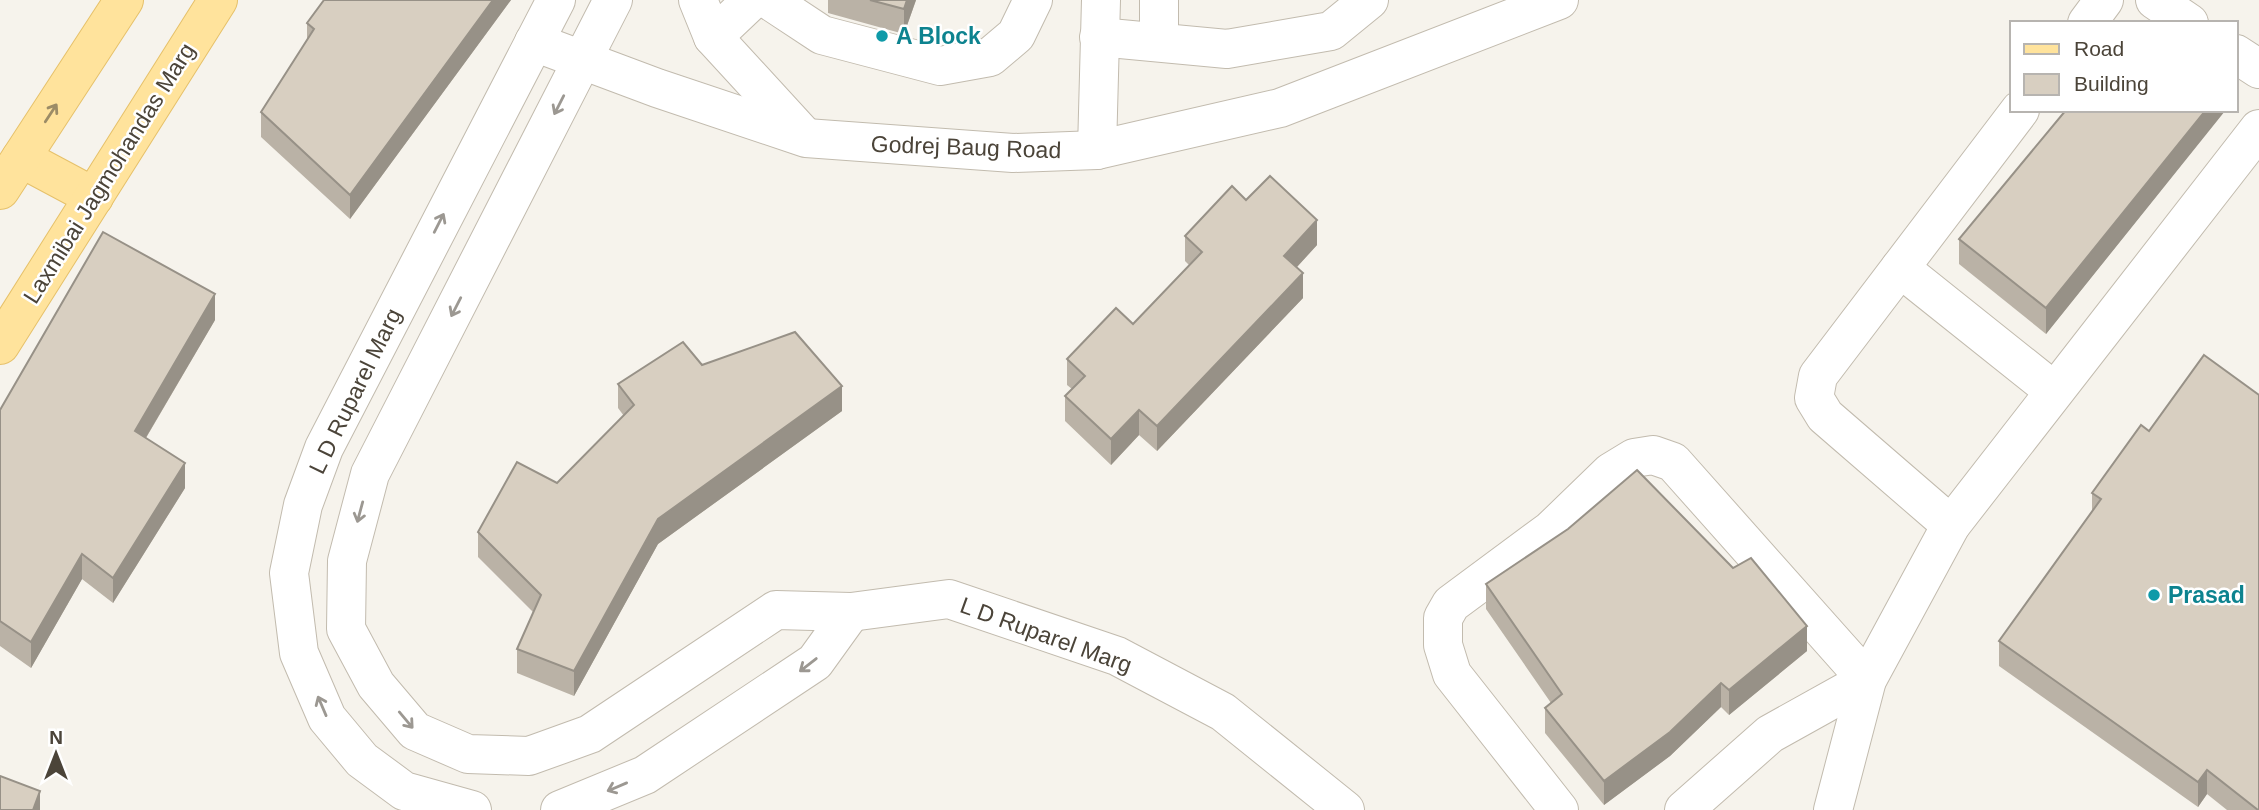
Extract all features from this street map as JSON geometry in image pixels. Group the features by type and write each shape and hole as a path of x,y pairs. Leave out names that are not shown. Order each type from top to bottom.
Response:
{"main road":[{"path":"0,190 124,0"},
{"name":"Laxmibai Jagmohandas Marg","path":"0,345 218,0"},
{"path":"21,158 94,198"}],"street":[{"name":"L D Ruparel Marg","path":"472,810 404,791 362,760 327,718 299,653 289,573 303,505 324,448 556,0"},
{"name":"L D Ruparel Marg","path":"612,0 370,474 347,561 346,629 376,685 415,731 468,754 529,756 590,734 775,610 851,612 949,599 1117,656 1223,712 1345,810"},
{"path":"698,0 713,37 806,138"},
{"path":"713,37 752,0"},
{"path":"769,0 822,35 940,66 990,57 1016,35 1032,0"},
{"path":"1159,0 1159,42"},
{"path":"1097,150 1100,18 1159,42 1227,49 1331,31 1369,0"},
{"name":"Godrej Baug Road","path":"534,42 657,88 806,138 1013,153 1097,150 1280,108 1559,0"},
{"path":"2088,21 2104,0"},
{"path":"2155,0 2186,21"},
{"path":"2238,55 2259,69"},
{"path":"1951,525 1825,416 1814,398 1818,376 2018,112"},
{"path":"1832,810 1867,680 1951,525 2259,129"},
{"path":"1900,268 2054,391"},
{"path":"1559,810 1452,674 1443,645 1443,618 1451,604 1551,530 1611,472 1634,458 1653,455 1673,462 1867,680"},
{"path":"560,810 645,775 815,662 851,612"},
{"path":"1684,810 1770,734 1867,680"}],"building":[{"path":"324,0 493,0 350,195 261,112 314,29 307,23"},
{"path":"870,0 907,0 904,9"},
{"path":"2064,112 2204,112 2046,308 1959,239"},
{"path":"1270,176 1317,220 1284,256 1303,273 1157,426 1139,410 1111,439 1065,396 1085,376 1067,359 1116,308 1133,324 1202,252 1185,236 1232,186 1246,200"},
{"path":"103,232 215,294 135,431 185,463 113,578 82,554 31,642 0,621 0,410"},
{"path":"795,332 842,386 658,519 574,671 517,649 541,595 478,532 517,462 557,483 634,405 618,384 683,342 702,365"},
{"name":"Prasad","path":"2204,355 2259,395 2259,810 2207,770 2198,782 1999,641 2101,499 2092,493 2141,425 2149,431"},
{"path":"1637,470 1733,568 1751,558 1807,626 1729,690 1721,683 1670,732 1604,781 1545,708 1562,694 1486,584 1568,529"},
{"path":"0,776 40,791 33,810 0,810"}],"place":[{"name":"A Block","path":"882,36"},
{"name":"Prasad","path":"2154,595"}]}
